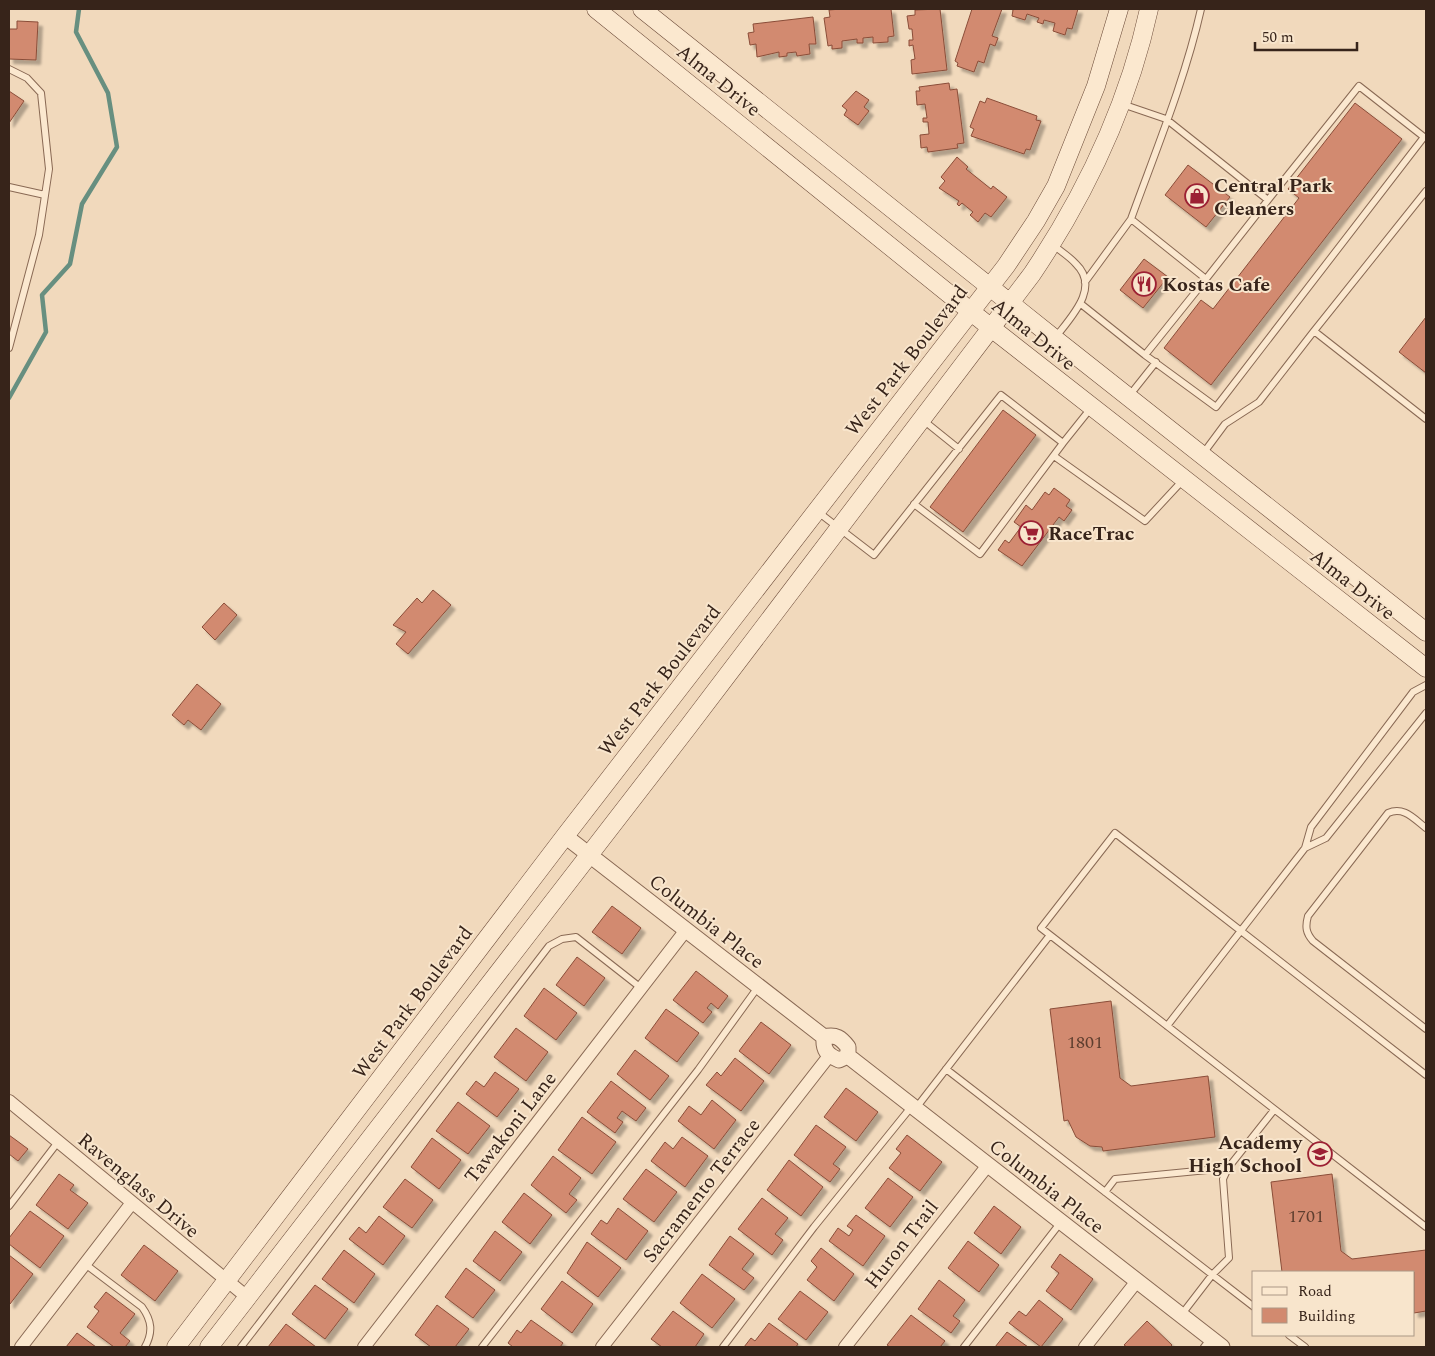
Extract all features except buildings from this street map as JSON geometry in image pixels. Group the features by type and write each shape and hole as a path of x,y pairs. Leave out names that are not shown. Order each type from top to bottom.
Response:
{"main road":[{"name":"Alma Drive","path":"596,9 990,327 1426,668"},
{"name":"Alma Drive","path":"642,9 1202,456 1426,632"},
{"name":"West Park Boulevard","path":"176,1347 565,836 971,310 1036,221 1056,186 1096,86 1120,9"},
{"path":"209,1347 839,528 1052,244 1090,178 1122,104 1138,56 1149,9"},
{"path":"728,114 745,91"},
{"path":"1184,479 1202,456"}],"street":[{"name":"Columbia Place","path":"565,836 824,1037 832,1035 842,1039 848,1047 848,1056 1181,1315 1212,1344"},
{"name":"Tawakoni Lane","path":"364,1347 686,930"},
{"path":"824,1037 823,1047 829,1056 839,1060 848,1056"},
{"name":"Sacramento Terrace","path":"602,1347 829,1056"},
{"name":"Ravenglass Drive","path":"9,1101 131,1204 247,1297"},
{"name":"Huron Trail","path":"845,1347 988,1165"},
{"path":"21,1347 131,1204"},
{"path":"1085,1347 1137,1281"}],"lane":[{"path":"1085,282 1132,219 1186,66 1201,9"},
{"path":"9,69 27,78 41,93 49,170 39,235 9,348"},
{"path":"1081,304 1145,355 1216,406 1424,137 1359,86 1145,355"},
{"path":"1122,104 1166,120 1268,200"},
{"path":"9,187 45,195"},
{"path":"1202,456 1226,424 1259,402 1426,191"},
{"path":"1132,219 1206,279"},
{"path":"1052,244 1076,264 1082,271 1085,282 1085,294 1081,304 1055,339"},
{"path":"1314,331 1426,419"},
{"path":"1128,397 1156,362"},
{"path":"817,511 874,555 1002,395 1064,443"},
{"path":"914,504 980,554 1092,406"},
{"path":"922,419 959,448"},
{"path":"1054,456 1145,521 1184,479"},
{"path":"1167,1026 1305,848 1311,826 1413,692 1426,685"},
{"path":"1305,848 1326,838 1426,713"},
{"path":"1426,828 1403,810 1396,809 1388,812 1308,916 1306,924 1307,935 1313,942 1426,1029"},
{"path":"1426,1075 1115,833 1041,928 1426,1228"},
{"path":"723,1347 814,1227 946,1069 1050,935"},
{"path":"241,1347 549,946 562,939 576,937 641,988"},
{"path":"482,1347 698,1070 758,986"},
{"path":"946,1069 1252,1305"},
{"path":"1181,1315 1212,1275 1229,1258 1223,1179 1228,1168 1274,1110"},
{"path":"9,1206 58,1142"},
{"path":"1105,1192 1115,1179 1228,1168"},
{"path":"964,1347 1061,1222"},
{"path":"85,1264 142,1307 152,1329 145,1347"},
{"path":"1290,1336 1305,1347"}],"waterway":[{"path":"9,398 46,332 42,295 70,264 82,204 117,147 108,93 76,32 79,9"}],"place":[{"name":"Central Park Cleaners","path":"1197,196"},
{"name":"Kostas Cafe","path":"1144,284"},
{"name":"RaceTrac","path":"1031,533"},
{"name":"Academy High School","path":"1320,1154"}]}
